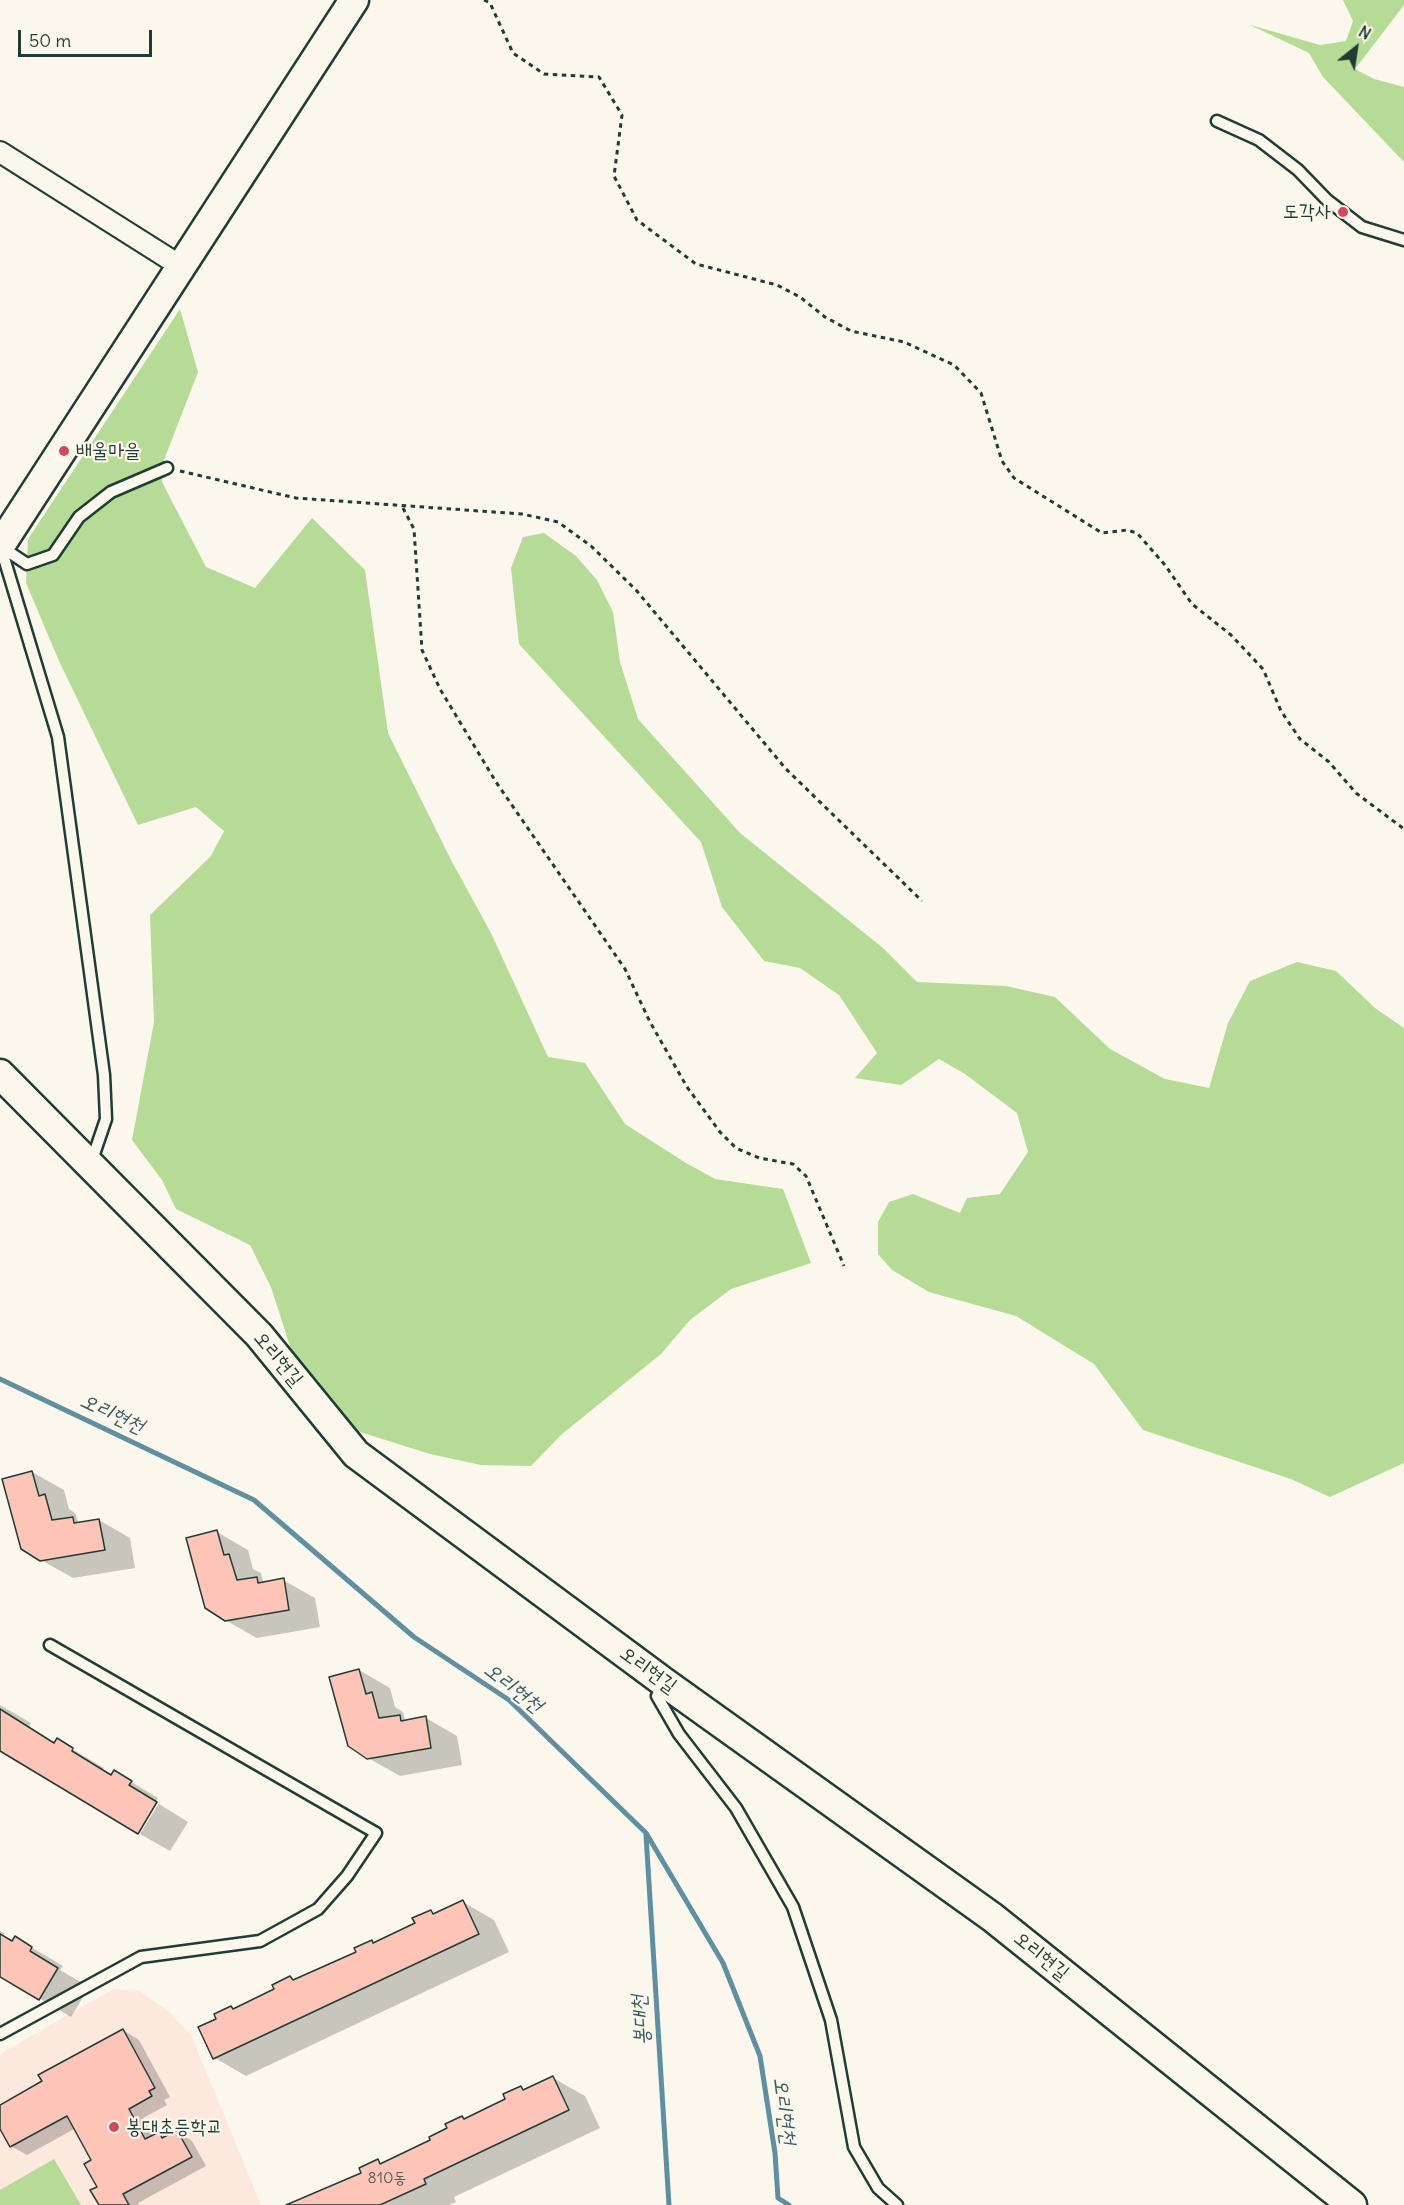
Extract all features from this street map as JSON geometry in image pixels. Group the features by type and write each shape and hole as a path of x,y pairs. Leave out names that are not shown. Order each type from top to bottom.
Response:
{"street":[{"path":"0,546 354,0"},
{"path":"1,156 182,267"},
{"path":"0,1064 10,1089"},
{"name":"오리현길","path":"0,1074 10,1089 259,1335 356,1454 664,1683 992,1917 1352,2205"}],"lane":[{"path":"1217,121 1259,140 1298,170 1327,200 1362,227 1404,240"},
{"path":"0,546 27,564 53,555 78,517 95,504 111,492 167,468"},
{"path":"0,546 58,737 104,1075 106,1119 90,1166"},
{"path":"0,2034 141,1957 260,1941 318,1909 347,1876 376,1833 50,1645"},
{"path":"664,1683 657,1695 679,1734 736,1808 793,1907 831,2020 854,2146 878,2188 897,2205"}],"path":[{"path":"484,0 490,3 513,53 544,74 598,77 622,115 614,177 637,220 696,264 777,285 800,297 825,317 851,331 904,342 954,365 981,393 1002,461 1014,478 1102,533 1127,530 1137,533 1165,565 1192,604 1231,635 1263,669 1281,711 1300,739 1329,762 1356,794 1404,829"},
{"path":"167,468 296,498 403,508 522,514 558,522 591,546 636,590 786,770 922,901"},
{"path":"403,508 414,529 422,650 440,689 496,782 626,969 650,1022 687,1087 720,1132 736,1148 759,1158 793,1164 806,1176 844,1266"}],"shaded area":[{"name":"봉대초등학교","path":"113,1989 139,1991 167,2010 191,2035 261,2205 0,2205 0,2054"}],"green space":[{"path":"1343,0 1404,0 1404,5 1355,69 1374,79 1404,87 1404,162 1323,77 1309,53 1250,25 1320,45 1346,41 1353,21"},
{"path":"180,309 198,372 164,460 162,482 206,567 255,588 312,518 365,570 388,733 451,860 491,933 548,1057 585,1063 625,1124 686,1163 715,1179 783,1189 811,1263 731,1289 690,1320 661,1354 562,1434 531,1466 481,1465 430,1454 357,1431 303,1387 271,1287 250,1245 176,1209 162,1180 132,1140 154,1022 150,915 211,856 224,831 196,807 138,825 59,661 26,583 28,539"},
{"path":"544,533 576,556 597,580 613,612 620,662 638,719 740,833 883,948 917,982 1006,986 1055,997 1110,1049 1165,1079 1209,1088 1228,1023 1250,981 1297,962 1336,971 1375,1008 1404,1028 1404,1463 1330,1497 1291,1479 1143,1430 1094,1364 1016,1316 929,1292 892,1270 878,1254 878,1222 889,1202 913,1194 960,1213 967,1198 1000,1194 1028,1152 1017,1113 965,1074 939,1059 901,1085 855,1078 877,1053 839,995 800,968 764,961 722,907 701,842 519,644 511,568 523,537"},
{"path":"54,2159 81,2205 0,2205 0,2190"}],"building":[{"path":"32,1471 39,1496 45,1494 52,1520 73,1517 74,1523 99,1519 105,1550 40,1561 21,1549 2,1479"},
{"path":"217,1530 224,1555 229,1554 237,1580 257,1577 258,1583 284,1578 289,1610 225,1621 205,1608 186,1538"},
{"path":"359,1669 366,1694 372,1692 379,1718 400,1715 401,1721 426,1716 431,1748 367,1759 348,1746 329,1677"},
{"path":"0,1709 54,1743 57,1738 73,1748 72,1751 111,1775 114,1770 132,1781 129,1785 157,1802 138,1834 0,1751"},
{"path":"463,1900 479,1934 213,2059 198,2027 216,2019 214,2014 231,2006 233,2009 274,1989 272,1985 290,1976 293,1980 356,1952 354,1948 372,1940 373,1943 415,1923 412,1918 431,1910 433,1914"},
{"path":"0,1934 12,1941 15,1936 32,1947 30,1951 58,1968 39,2000 0,1977"},
{"path":"123,2029 155,2088 149,2091 152,2096 129,2109 145,2139 159,2132 162,2138 177,2130 192,2157 123,2194 129,2205 99,2205 90,2190 97,2187 84,2164 91,2160 67,2116 10,2147 0,2129 0,2105 42,2081 38,2075"},
{"path":"553,2076 569,2110 424,2179 426,2184 380,2205 286,2205 361,2173 359,2168 378,2159 380,2164 430,2140 429,2137 447,2128 445,2124 462,2116 464,2119 505,2099 503,2094 521,2086 523,2090"}],"waterway":[{"name":"오리현천","path":"0,1379 254,1500 414,1637 509,1700 646,1833 723,1963 760,2056 775,2153 778,2198 789,2205"},
{"name":"봉대천","path":"646,1835 669,2205"}],"place":[{"name":"도각사","path":"1343,212"},
{"name":"배울마을","path":"64,451"},
{"name":"봉대초등학교","path":"114,2127"}]}
